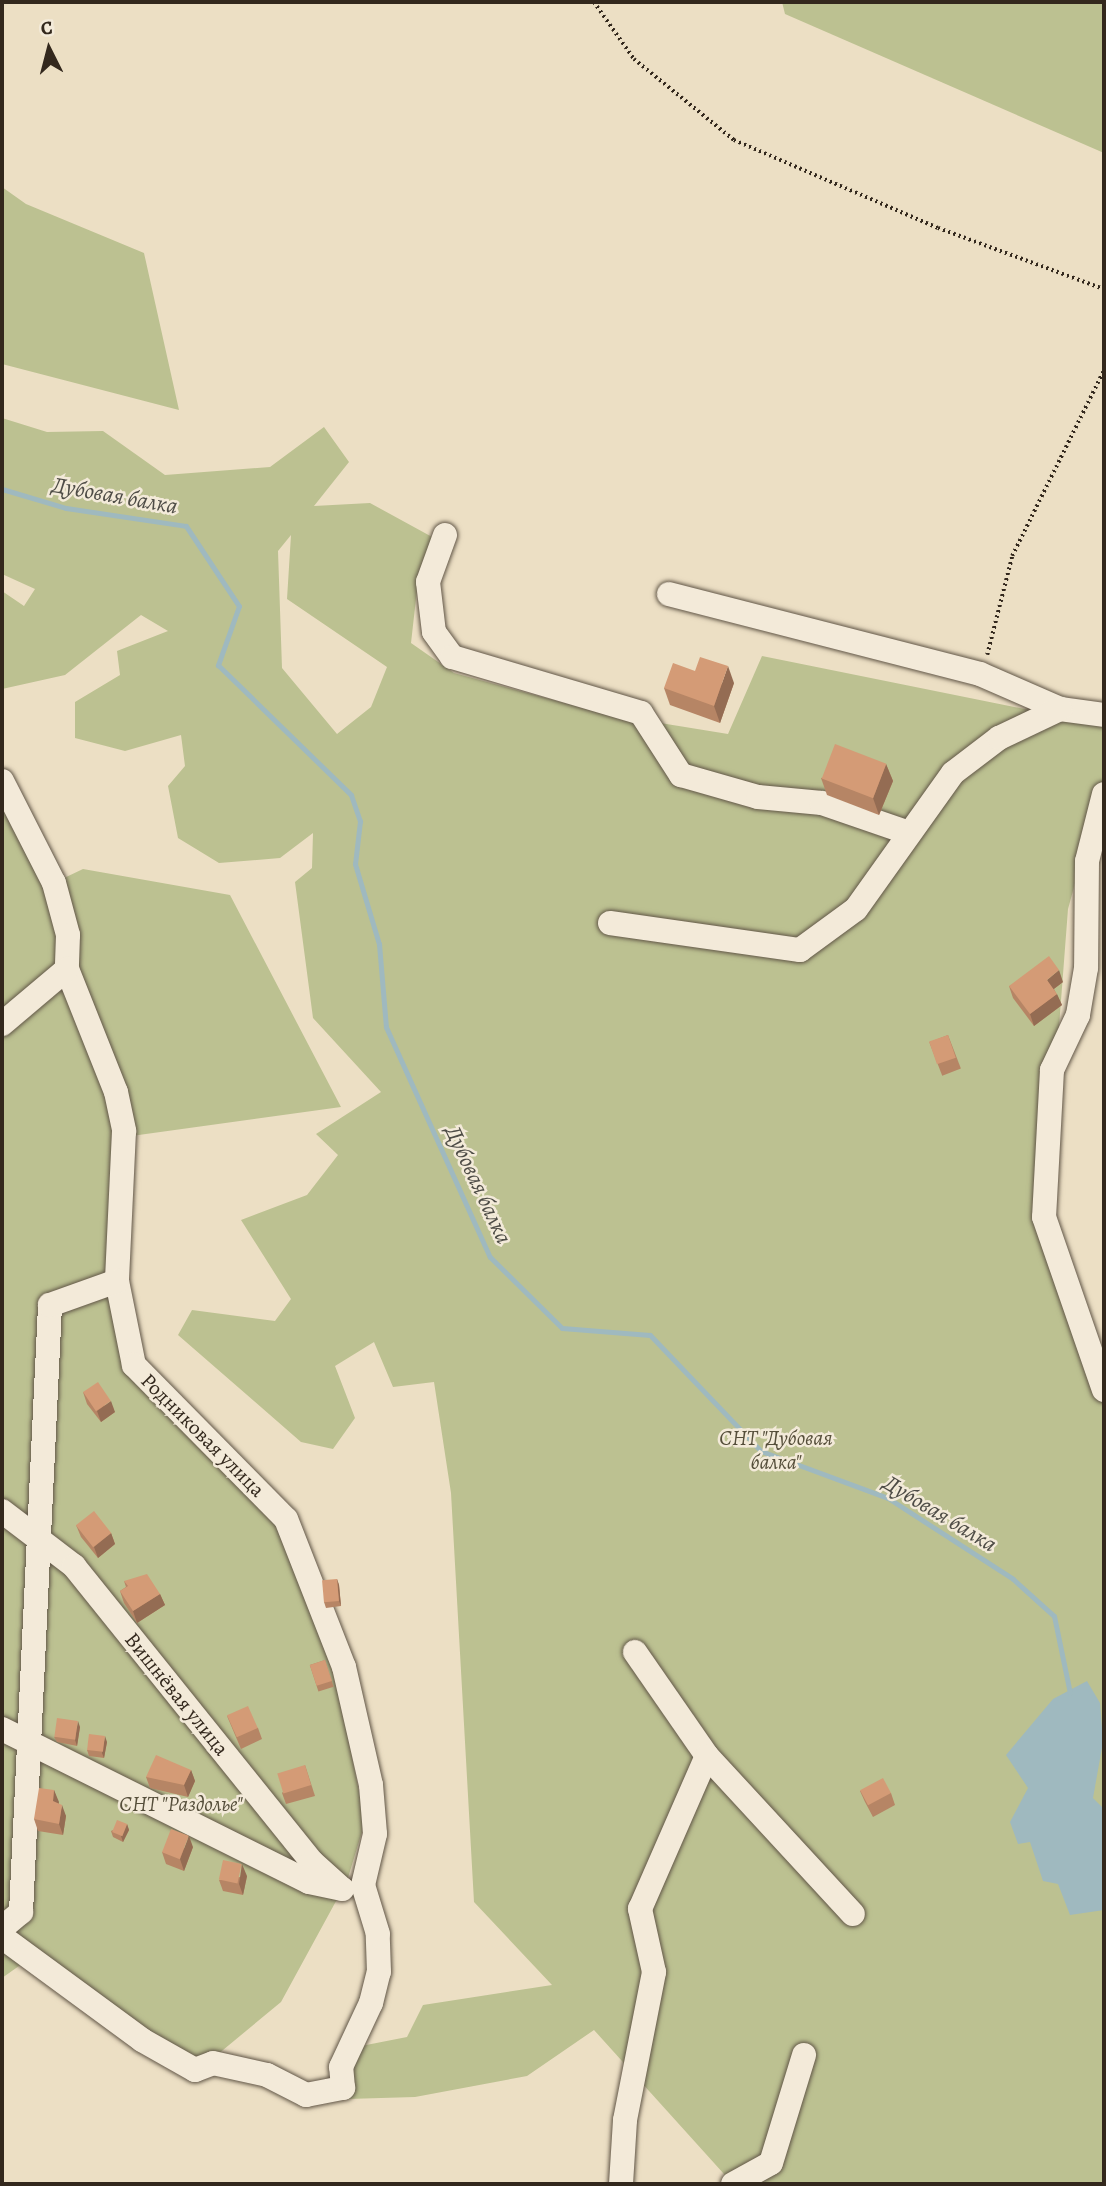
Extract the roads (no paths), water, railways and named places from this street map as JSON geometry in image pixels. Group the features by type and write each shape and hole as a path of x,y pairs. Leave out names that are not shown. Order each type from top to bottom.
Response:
{"street":[{"path":"445,535 428,582 434,632 452,657 640,713 681,775 758,796 822,803 909,833"},
{"path":"669,594 980,674 1060,709 1104,715"},
{"path":"610,923 800,950 856,909 953,773 999,738 1060,709"},
{"name":"Родниковая улица","path":"2,781 54,883 68,934 67,969 116,1093 124,1131 117,1281 134,1365 286,1519 344,1667 371,1785 375,1834 352,1887"},
{"path":"1104,794 1087,861 1080,1003 1052,1070 1044,1217 1104,1390"},
{"path":"2,1024 67,969"},
{"path":"2,1928 22,1912 26,1742 50,1305 117,1281"},
{"name":"Вишнёвая улица","path":"2,1511 74,1566 312,1862 352,1887"},
{"path":"635,1653 707,1756 853,1913"},
{"path":"2,1729 309,1882 352,1887 378,1934 379,1972 371,2003 341,2067 343,2088 306,2095 267,2076 226,2066 195,2070 142,2040 2,1937"},
{"path":"621,2184 625,2120 654,1972 640,1909 707,1756"},
{"path":"733,2184 771,2163 804,2055"}],"water":[{"path":"1087,1681 1100,1703 1103,1742 1093,1798 1104,1809 1104,1910 1070,1915 1058,1884 1043,1881 1030,1842 1018,1844 1010,1822 1028,1788 1006,1755 1053,1699"}],"waterway":[{"name":"Дубовая балка","path":"2,489 66,508 186,526 239,606 218,665 351,795 360,821 355,864 379,944 386,1027 490,1257 562,1328 650,1335 761,1451 888,1498 1013,1579 1054,1616 1070,1693"}],"park label":[{"name":"СНТ \"Дубовая балка\"","path":"776,1450"},
{"name":"СНТ \"Раздолье\"","path":"181,1804"}]}
